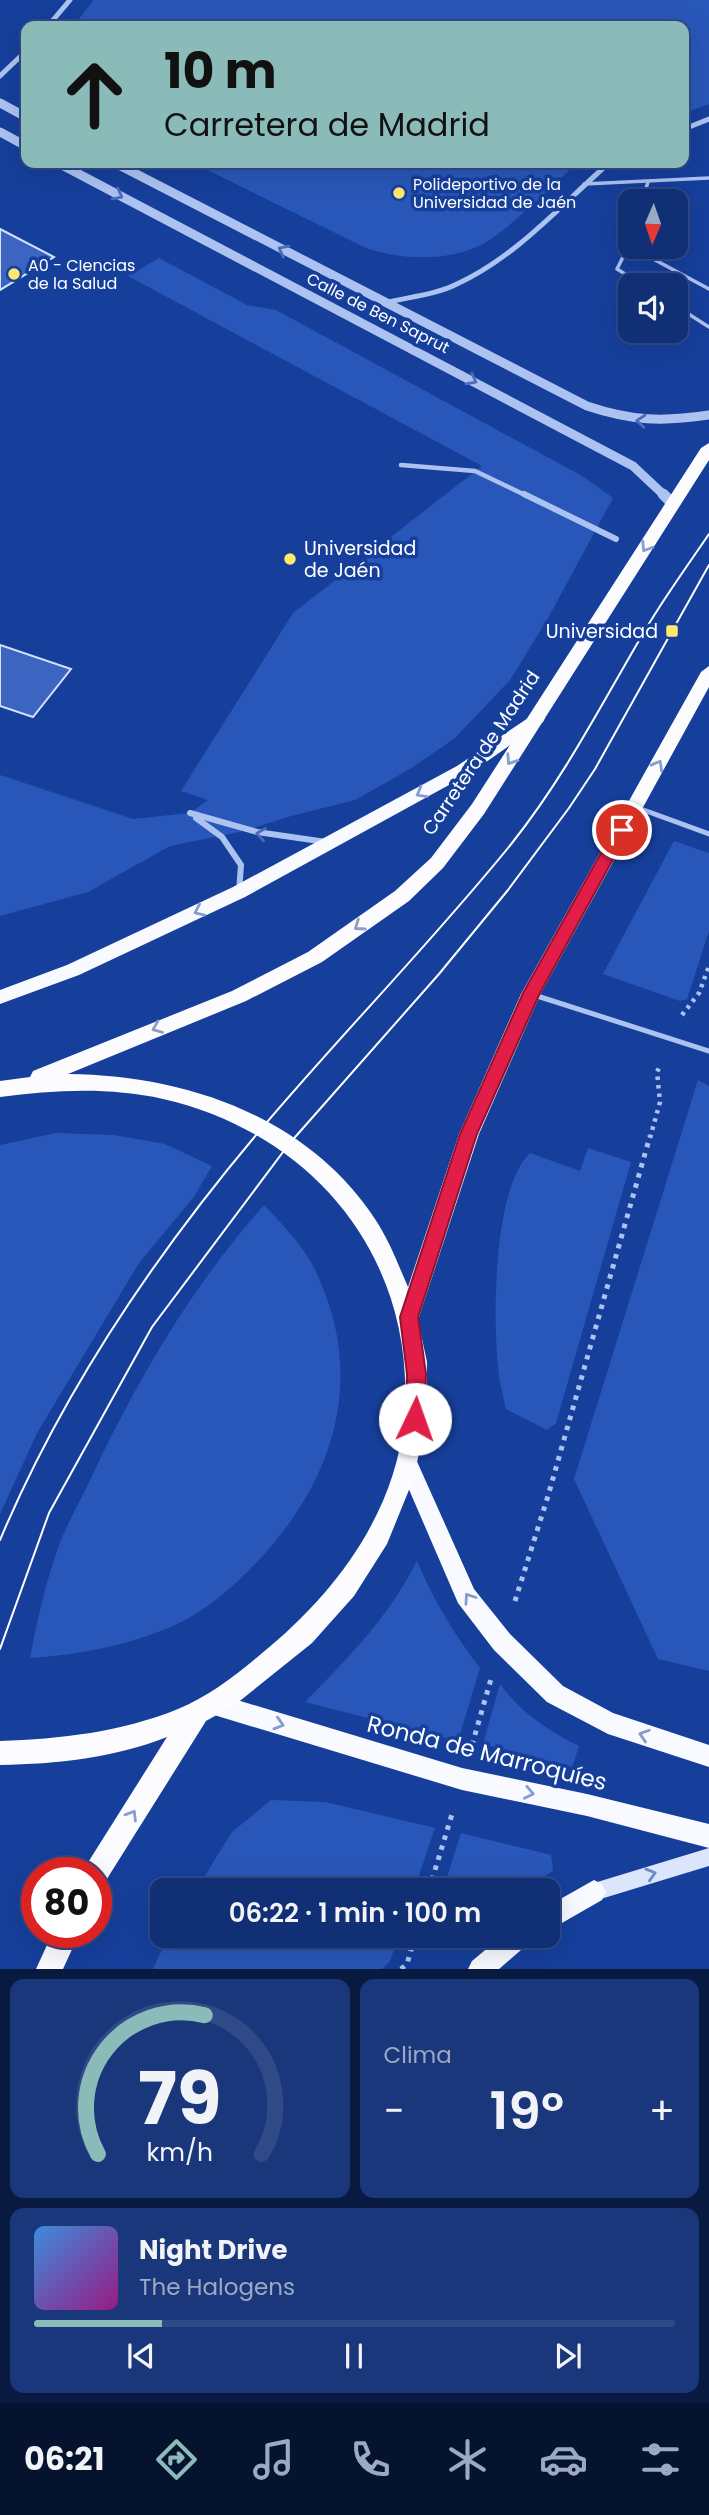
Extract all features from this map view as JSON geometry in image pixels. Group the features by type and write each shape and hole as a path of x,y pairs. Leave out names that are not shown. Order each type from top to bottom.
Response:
{"highway":[{"name":"Carretera de Madrid","path":"10,1087 239,996 314,957 402,896 437,863 470,820 540,716 709,448"},
{"path":"409,1317 468,1134 531,993 709,671"},
{"path":"0,1753 49,1752 99,1744 149,1731 205,1709 282,1656 318,1623 349,1586 374,1547 394,1506 408,1464 417,1404 414,1345 409,1317 391,1267 371,1230 333,1181 289,1144 225,1110 167,1091 105,1082 63,1081 10,1087"},
{"path":"107,1857 205,1709"},
{"path":"50,1969 59,1948"}],"main road":[{"path":"0,997 73,970 239,892 463,770 540,716"},
{"path":"408,1464 466,1596 502,1642 555,1694 608,1723 709,1756"},
{"name":"Ronda de Marroquíes","path":"205,1709 462,1779 587,1805 709,1836"},
{"path":"560,1912 594,1892 709,1857"},
{"path":"480,1969 505,1948"}],"street":[{"path":"52,21 70,0"},
{"path":"0,76 21,56"},
{"path":"0,103 21,114"},
{"path":"689,126 709,119"},
{"path":"0,132 21,143"},
{"name":"Calle de Ben Saprut","path":"67,168 633,466 673,504"},
{"name":"Calle de Ben Saprut","path":"125,168 587,406 621,418 660,422 709,415"},
{"name":"Calle de Ben Saprut","path":"384,303 455,286 498,262 523,243 604,168"},
{"path":"401,465 475,471 616,539"},
{"path":"239,892 241,865 222,837 190,813 244,831 287,839 329,842"}],"lane":[{"path":"584,184 709,178"},
{"path":"646,189 648,182"},
{"path":"622,259 617,269 624,273"},
{"path":"655,259 709,289"},
{"path":"688,314 709,327"},
{"path":"635,807 709,834"},
{"path":"531,993 709,1051"}],"path":[{"path":"678,1018 693,1006 701,992 709,966"},
{"path":"433,1878 548,1496 660,1102 657,1072"},
{"path":"401,1969 407,1964 412,1948"}],"shaded area":[{"path":"94,0 709,0 709,104 689,111 689,21 77,21"},
{"name":"Polideportivo de la Universidad de Jaén","path":"203,168 573,168 494,237 469,250 440,256 410,257 366,248"},
{"path":"159,258 247,305 276,310 584,477 613,498 547,620 510,680 455,738 410,769 355,800 244,831 170,846 88,892 0,916 0,775 133,819 190,813 208,800 181,791 293,613 482,466 128,276"},
{"path":"674,841 709,853 709,931 687,999 680,1001 603,974"},
{"path":"698,1080 709,1086 709,1671 658,1659 574,1479"},
{"path":"56,1133 114,1135 165,1144 212,1166 193,1198 139,1263 37,1433 0,1514 0,1145"},
{"path":"588,1148 631,1162 556,1423 547,1430 506,1409 501,1388 496,1345 496,1287 502,1223 518,1170 530,1153 580,1171"},
{"path":"264,1205 298,1243 314,1268 329,1305 338,1341 340,1377 337,1412 329,1447 315,1480 296,1513 263,1556 228,1590 202,1610 175,1625 122,1643 86,1652 30,1658 42,1601 59,1545 127,1405 190,1301"},
{"path":"417,1561 445,1617 480,1668 458,1741 305,1702 380,1619"},
{"path":"500,1684 535,1720 579,1746 572,1767 483,1744"},
{"path":"271,1800 325,1802 435,1828 418,1878 203,1878 232,1832"},
{"path":"461,1833 551,1855 553,1871 541,1878 447,1878"},
{"path":"163,1948 395,1948 390,1961 382,1969 153,1969"}],"building":[{"name":"A0 - CIencias de la Salud","path":"0,229 54,257 0,290"},
{"path":"0,645 71,669 33,717 0,706"}],"tram line":[{"path":"0,1540 53,1429 83,1376 149,1273 262,1128 451,915 532,817 567,764 654,615 709,534"},
{"path":"0,1649 49,1513 152,1327 289,1144 439,974 508,890 569,808 595,769 709,565"}],"place":[{"name":"Polideportivo de la Universidad de Jaén","path":"399,193"},
{"name":"A0 - CIencias de la Salud","path":"14,274"},
{"name":"Universidad de Jaén","path":"290,559"},
{"name":"Universidad","path":"672,631"}],"route":[{"path":"415,1419 416,1374 409,1317 468,1134 531,993 622,830"}]}
